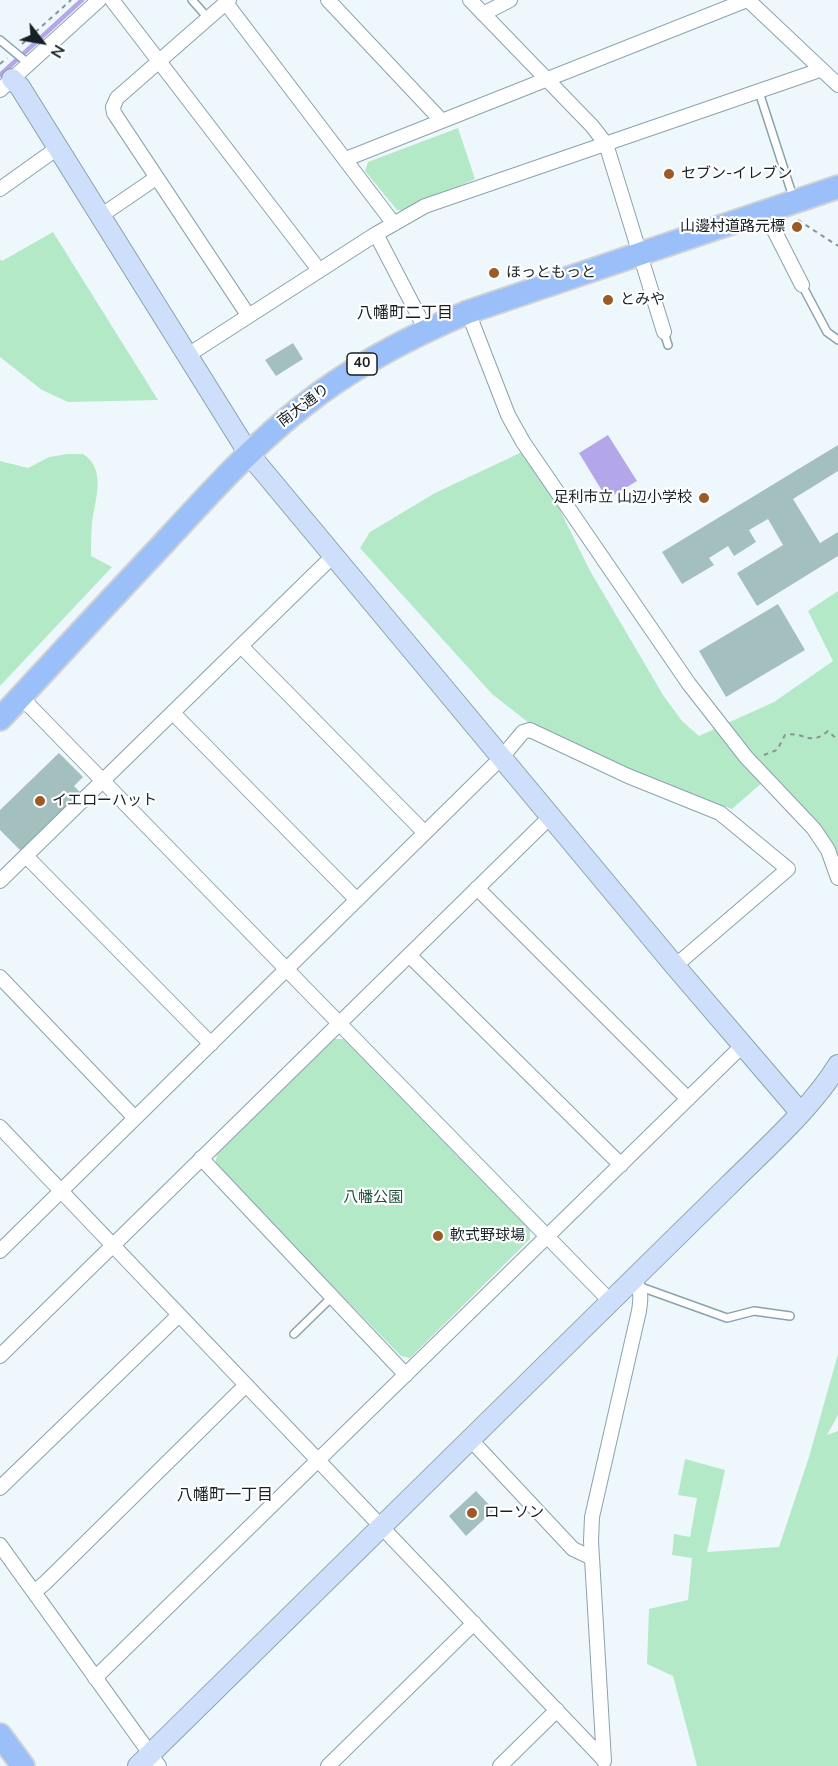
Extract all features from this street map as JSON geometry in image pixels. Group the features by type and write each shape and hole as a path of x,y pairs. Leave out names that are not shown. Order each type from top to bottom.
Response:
{"main road":[{"name":"南大通り","path":"0,719 268,434 371,358 468,312 770,211 795,210 838,187"},
{"path":"0,1735 23,1766"}],"street":[{"path":"99,0 4,78 20,87 249,454 675,966 800,1112"},
{"path":"112,0 319,270"},
{"path":"328,0 441,120"},
{"path":"470,0 606,144 666,338"},
{"path":"483,14 510,0"},
{"path":"346,159 748,0 838,85"},
{"path":"248,315 156,178 114,113 113,107 117,98 227,1 394,224"},
{"path":"188,355 376,234 425,206 820,70"},
{"path":"0,189 58,147"},
{"path":"99,217 156,178"},
{"path":"770,211 774,230 802,285"},
{"path":"376,234 426,330"},
{"path":"468,312 508,415 524,442 689,684 746,757 814,830 828,850 838,878"},
{"path":"0,881 333,556"},
{"path":"241,646 425,833"},
{"path":"21,697 611,1302"},
{"path":"173,713 357,900"},
{"path":"0,1251 502,757 523,732 530,730 628,776 720,813 788,869 675,966"},
{"path":"0,1356 551,816"},
{"path":"26,856 211,1044"},
{"path":"477,888 688,1099"},
{"path":"409,955 621,1165"},
{"path":"0,978 135,1118"},
{"path":"95,1678 743,1045"},
{"path":"0,1545 95,1678 149,1762 470,1439 611,1302 635,1283 800,1112 838,1065"},
{"path":"0,1127 605,1763"},
{"path":"201,1158 406,1375"},
{"path":"605,1763 592,1558 592,1518 637,1325 641,1296 635,1283"},
{"path":"0,1488 179,1315"},
{"path":"34,1592 246,1385"},
{"path":"470,1439 573,1549 592,1558"},
{"path":"328,1766 474,1623"},
{"path":"500,1766 557,1710"}],"lane":[{"path":"192,0 208,18"},
{"path":"0,40 26,62"},
{"path":"759,92 795,210"},
{"path":"802,285 827,332 838,340"},
{"path":"635,1283 727,1318 754,1311 790,1316"},
{"path":"294,1334 332,1297"}],"path":[{"path":"4,78 15,52 71,0"},
{"path":"795,210 838,246"},
{"path":"746,757 764,755 777,750 785,735 792,734 813,740 828,730 838,740"}],"green space":[{"path":"458,128 475,179 405,210 397,210 365,171 368,162"},
{"path":"53,232 158,400 68,402 42,390 0,357 0,259 2,261"},
{"path":"522,452 558,506 589,569 663,695 682,721 699,736 774,702 833,661 808,611 838,591 838,857 821,829 772,774 732,809 676,789 549,735 529,723 492,694 360,548 370,532 435,493"},
{"path":"83,454 95,468 98,486 92,523 91,556 112,567 0,686 0,461 28,468 49,457"},
{"name":"八幡公園","path":"334,1039 345,1039 530,1229 530,1239 410,1358 401,1356 215,1166 217,1154"},
{"path":"838,1354 838,1415 827,1435 838,1431 838,1766 697,1766 673,1676 647,1664 649,1609 688,1600 692,1558 672,1555 674,1534 690,1537 697,1498 678,1495 685,1459 725,1470 707,1552 779,1547 809,1457"}],"shaded area":[{"path":"608,435 637,481 607,499 579,453"}],"building":[{"path":"293,343 303,359 276,376 265,360"},
{"path":"838,445 838,471 793,499 820,543 838,532 838,556 757,606 737,573 783,545 768,519 749,530 756,542 734,556 728,546 709,558 714,565 682,584 662,552"},
{"path":"778,604 805,650 726,697 699,651"},
{"name":"イエローハット","path":"59,753 83,777 74,786 81,793 21,851 0,830 0,810"},
{"name":"ローソン","path":"476,1491 494,1510 466,1536 449,1516"}],"waterway":[{"path":"0,75 82,0"}],"place":[{"name":"セブン-イレブン","path":"669,174"},
{"name":"山邊村道路元標","path":"797,227"},
{"name":"ほっともっと","path":"494,273"},
{"name":"とみや","path":"608,300"},
{"name":"足利市立 山辺小学校","path":"704,498"},
{"name":"イエローハット","path":"40,801"},
{"name":"軟式野球場","path":"438,1236"},
{"name":"ローソン","path":"472,1513"}],"district":[{"name":"八幡町二丁目","path":"405,314"},
{"name":"八幡町一丁目","path":"225,1496"}]}
